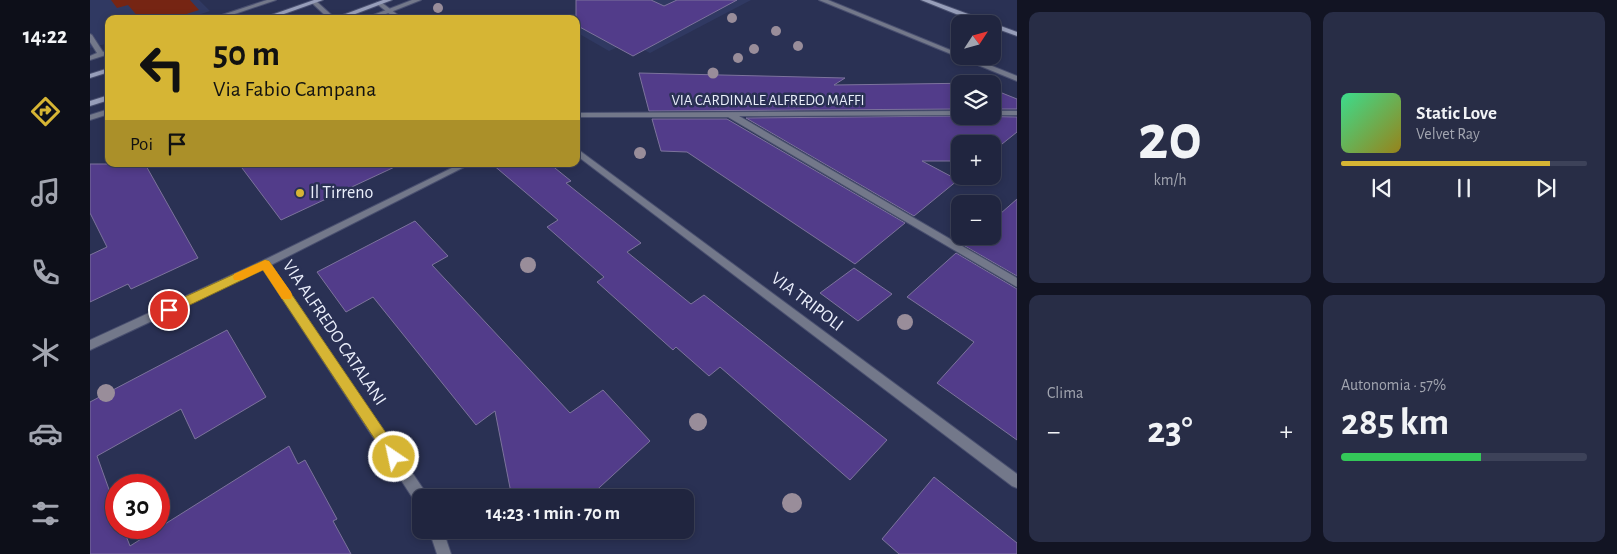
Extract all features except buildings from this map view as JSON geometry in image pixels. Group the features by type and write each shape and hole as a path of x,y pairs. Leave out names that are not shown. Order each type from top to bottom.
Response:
{"main road":[{"path":"346,15 389,0"},
{"path":"924,0 964,15"},
{"path":"275,15 315,1"},
{"path":"1001,28 1017,34"},
{"path":"90,76 105,71"},
{"path":"90,104 105,99"}],"street":[{"path":"226,15 273,0"},
{"path":"376,15 418,0"},
{"path":"822,0 951,52"},
{"path":"315,1 330,15"},
{"path":"379,4 395,15"},
{"path":"90,36 105,53 90,58"},
{"path":"982,65 1017,79"},
{"path":"90,118 105,112"},
{"name":"VIA CARDINALE ALFREDO MAFFI","path":"580,115 951,113"},
{"path":"1001,113 1017,113"},
{"path":"730,114 1017,283"},
{"name":"VIA TRIPOLI","path":"580,154 1017,482"},
{"path":"90,345 265,264 460,167"},
{"name":"VIA ALFREDO CATALANI","path":"265,264 415,489"},
{"path":"439,539 444,554"}],"shaded area":[{"path":"90,0 199,0 210,11 198,15 105,15 105,44 90,48"},
{"path":"111,0 190,0 199,10 183,15 137,15 128,5 117,8"},
{"path":"606,0 751,0 650,53 629,42 609,51 580,34 580,15 572,15"}],"slow traffic":[{"path":"238,277 265,264 286,295"}],"place":[{"name":"Il Tirreno","path":"300,193"}],"route":[{"path":"169,310 265,264 394,457"}]}
